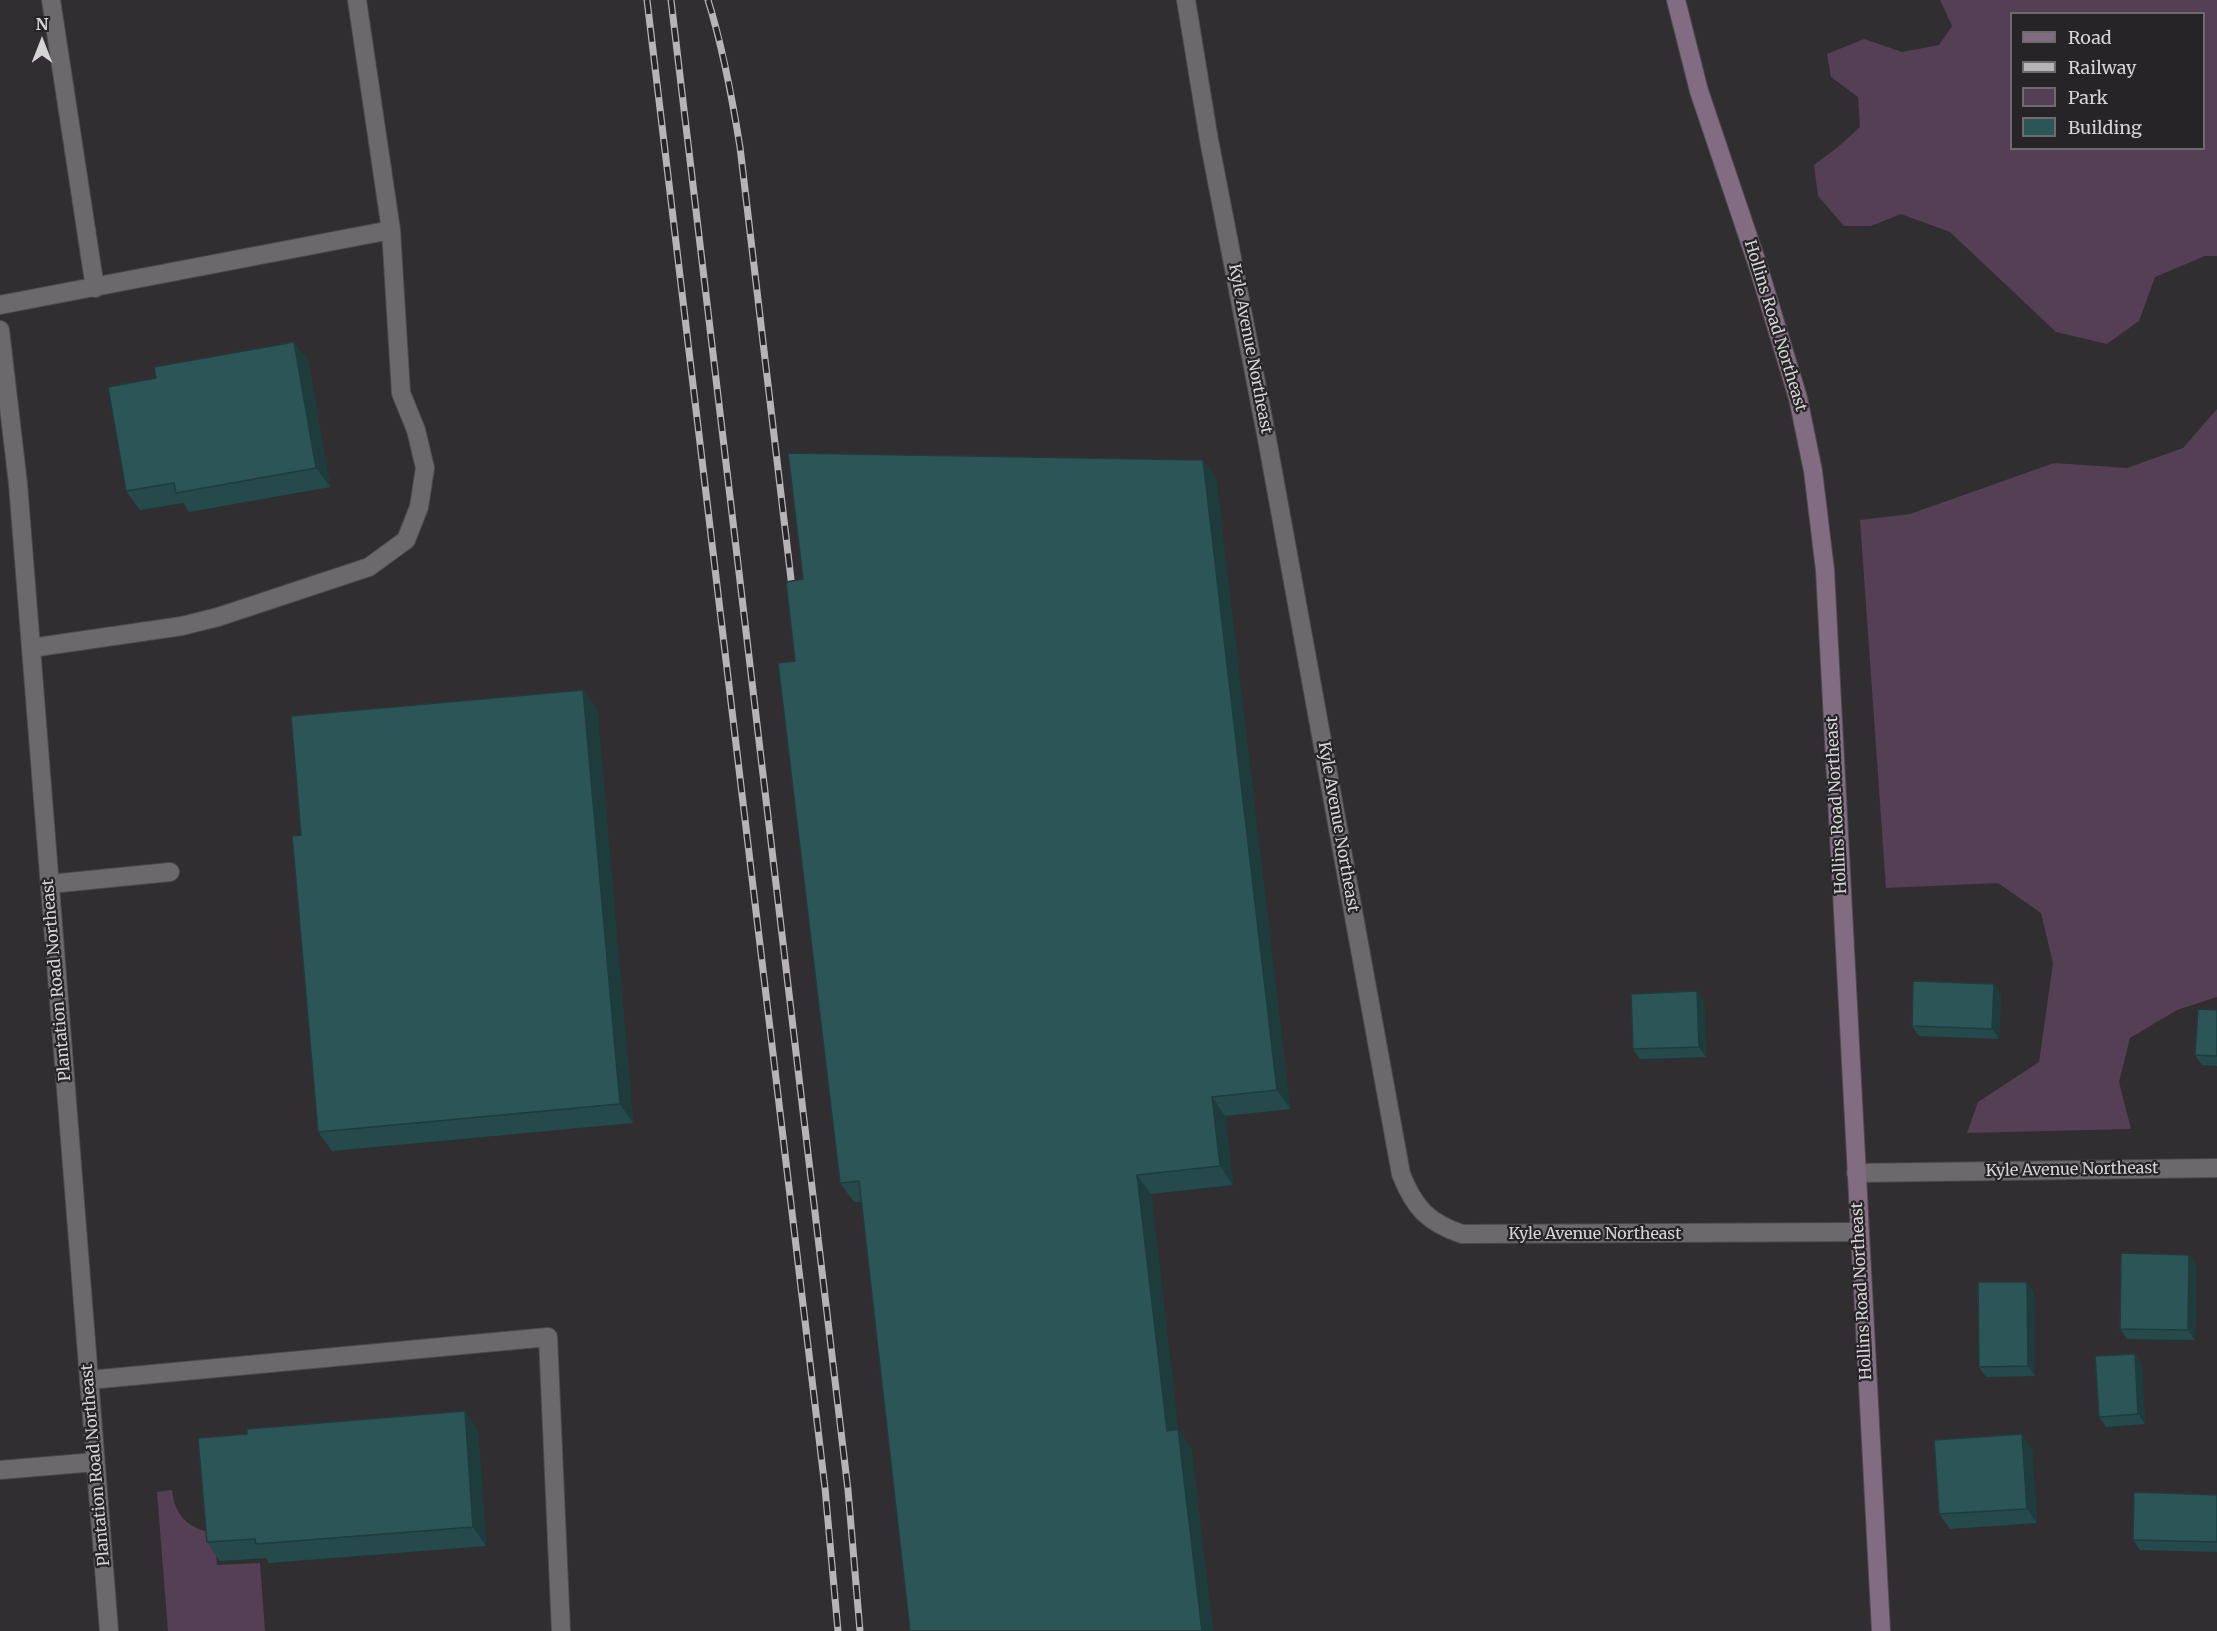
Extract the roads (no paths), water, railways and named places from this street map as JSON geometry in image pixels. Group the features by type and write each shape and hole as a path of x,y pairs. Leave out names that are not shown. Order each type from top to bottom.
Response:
{"main road":[{"name":"Hollins Road Northeast","path":"1676,0 1699,91 1758,266 1798,398 1813,471 1825,570 1881,1631"}],"street":[{"path":"51,0 96,288"},
{"path":"31,648 182,626 218,617 369,567 406,540 419,507 425,468 416,430 401,393 391,230 357,0"},
{"name":"Kyle Avenue Northeast","path":"1186,0 1209,140 1268,439 1401,1174 1409,1194 1425,1215 1442,1227 1462,1234 1859,1232"},
{"path":"0,305 391,230"},
{"name":"Plantation Road Northeast","path":"0,330 18,484 109,1631"},
{"path":"50,884 170,872"},
{"name":"Kyle Avenue Northeast","path":"1856,1173 2217,1168"},
{"path":"89,1380 548,1337 561,1631"},
{"path":"0,1470 96,1462"}],"railway":[{"path":"647,0 825,1488 838,1631"},
{"path":"671,0 848,1490 860,1631"},
{"path":"708,0 727,73 740,147 793,596"}]}
